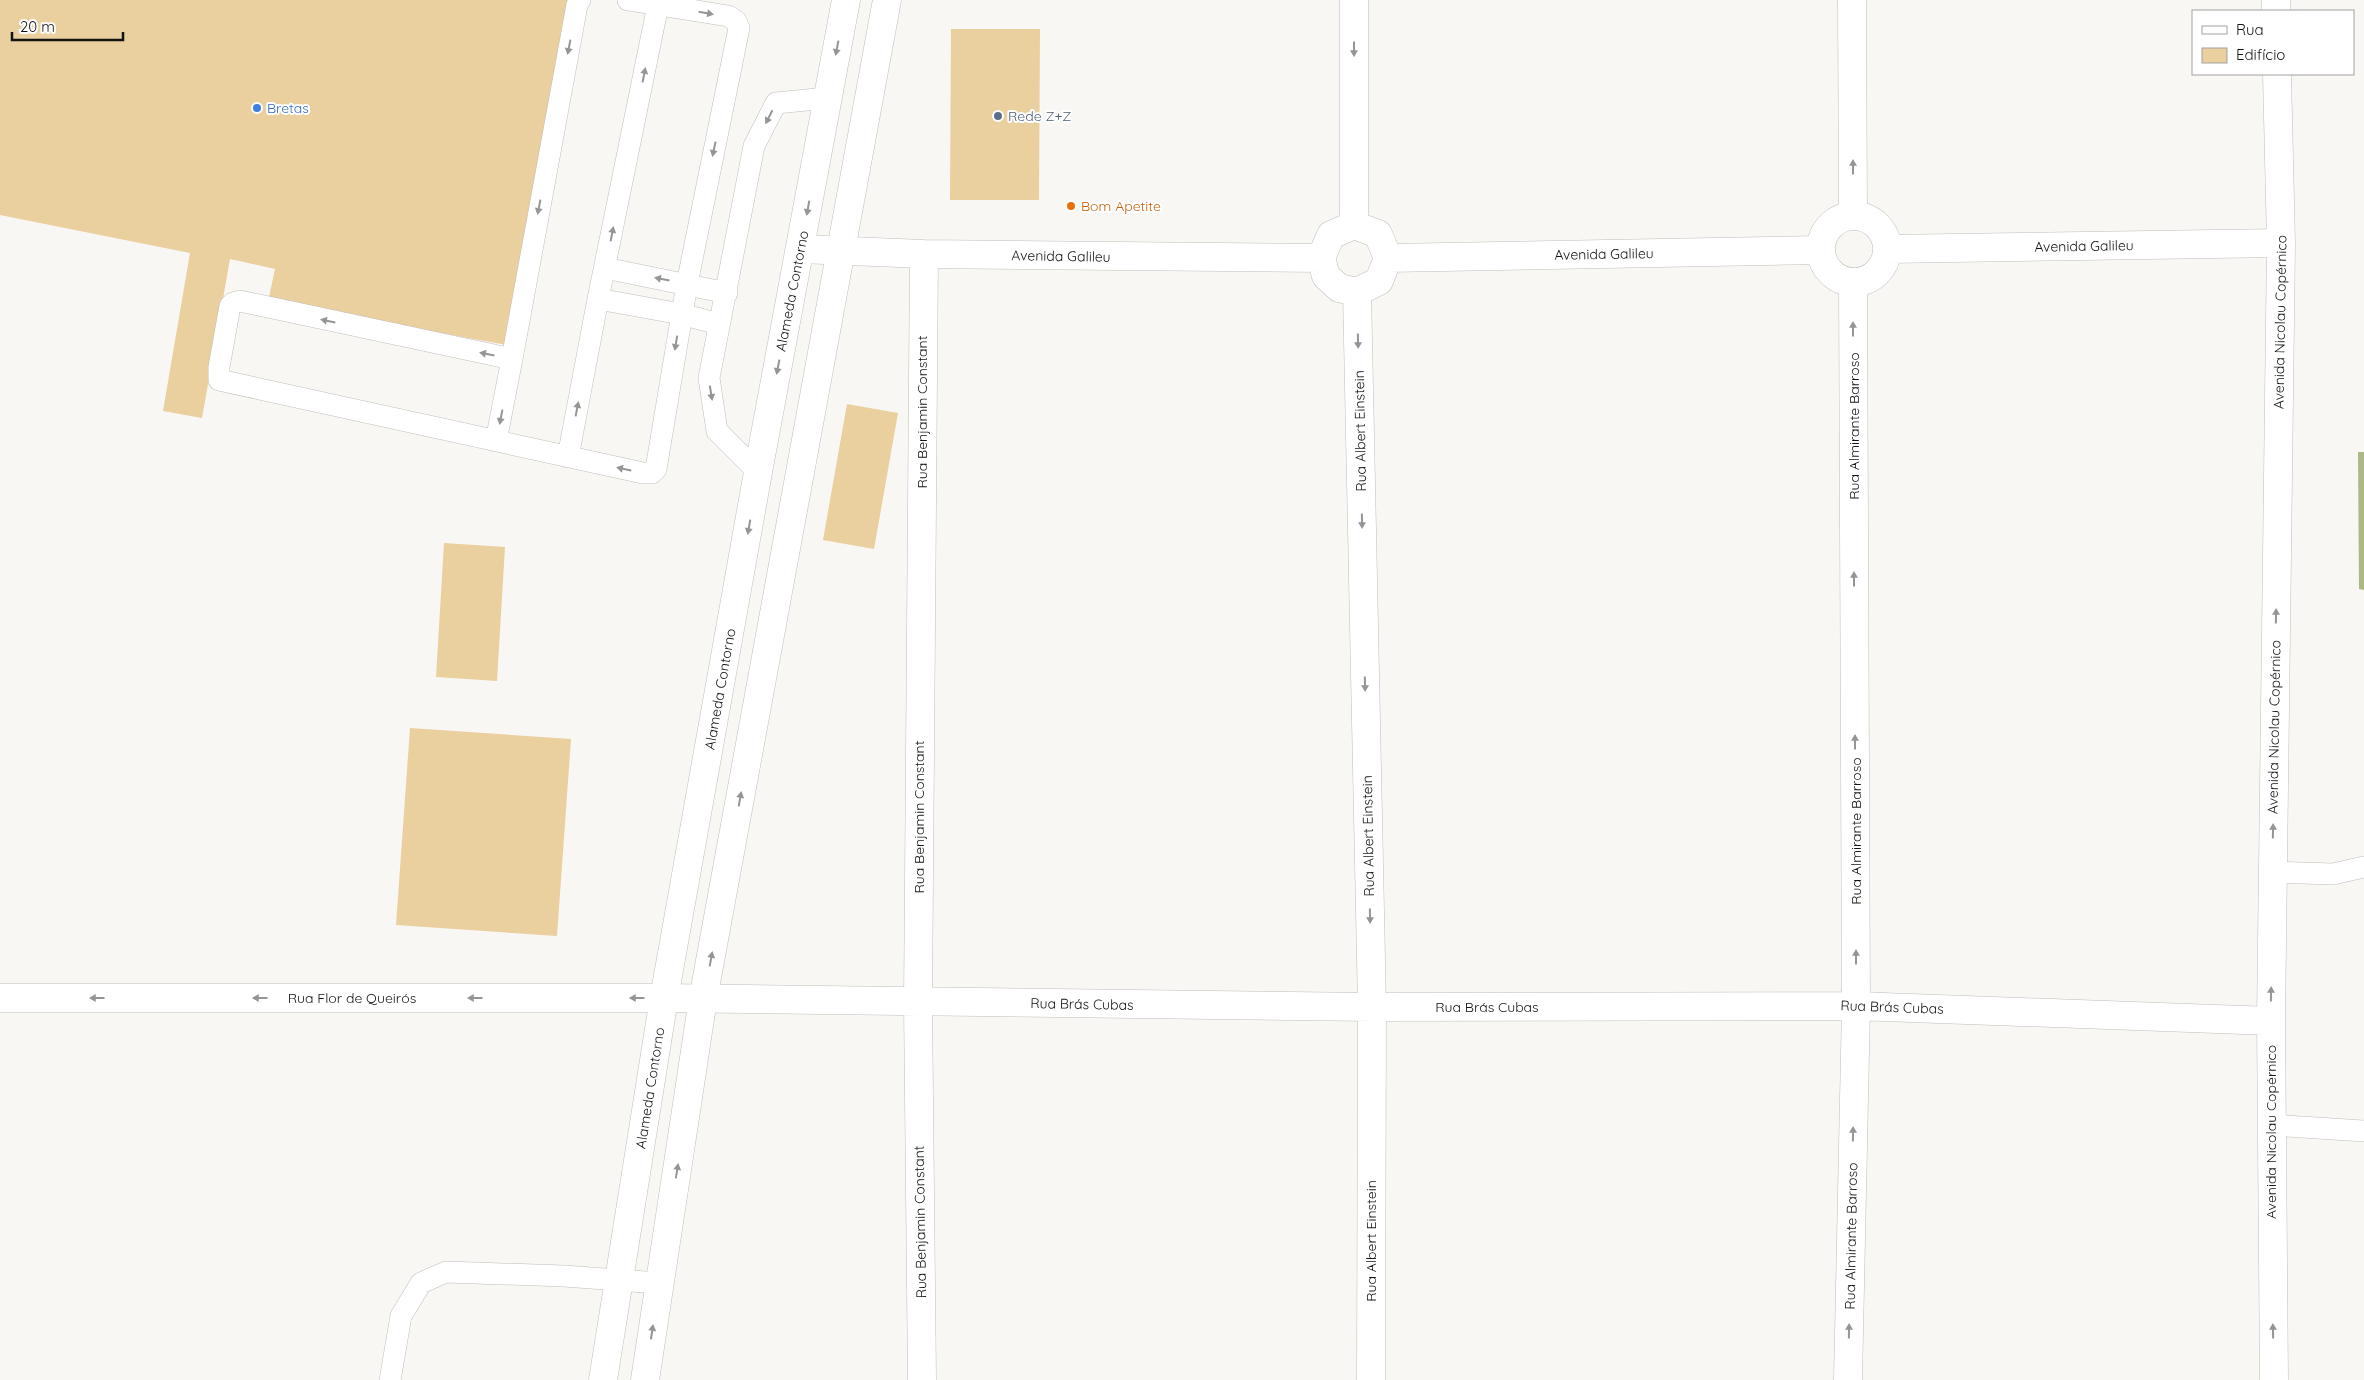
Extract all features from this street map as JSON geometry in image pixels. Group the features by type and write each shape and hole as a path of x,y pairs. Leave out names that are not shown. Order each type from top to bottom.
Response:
{"street":[{"name":"Alameda Contorno","path":"604,1380 664,998 758,472 846,0"},
{"path":"645,1380 703,999 887,0"},
{"path":"1354,0 1354,226"},
{"path":"1852,0 1853,215"},
{"name":"Avenida Nicolau Copérnico","path":"2274,1380 2271,1021 2281,243 2277,75"},
{"path":"1853,215 1870,220 1883,232 1888,249 1883,266 1871,279 1853,283 1841,280 1830,273 1823,262 1820,250 1825,233 1837,220 1853,215"},
{"path":"1354,226 1378,234 1388,258 1379,281 1357,292 1339,288 1326,276 1321,258 1331,235 1354,226"},
{"name":"Avenida Galileu","path":"1888,249 2281,243"},
{"name":"Avenida Galileu","path":"800,249 924,254 1321,258"},
{"name":"Avenida Galileu","path":"1388,258 1820,250"},
{"name":"Rua Benjamin Constant","path":"922,1380 918,1003 924,254"},
{"name":"Rua Almirante Barroso","path":"1848,1380 1856,1006 1853,283"},
{"name":"Rua Albert Einstein","path":"1357,292 1372,1007 1371,1380"},
{"name":"Rua Flor de Queirós","path":"0,998 703,999"},
{"name":"Rua Brás Cubas","path":"703,999 1372,1007 1856,1006 2271,1021"}],"lane":[{"path":"496,441 573,24 580,0"},
{"path":"512,359 240,301 233,302 230,306 219,380 643,474 652,473 656,469 681,314 739,28 736,21 728,16 628,0"},
{"path":"568,457 658,5"},
{"path":"758,472 717,431 708,378 727,293 754,146 776,104 827,98"},
{"path":"605,268 727,293"},
{"path":"598,299 681,314 719,324"},
{"path":"2272,872 2333,874 2364,867"},
{"path":"2271,1125 2364,1131"},
{"path":"390,1380 401,1316 421,1282 446,1272 620,1279 659,1283"}],"green space":[{"path":"2358,452 2364,452 2364,590 2359,589"}],"building":[{"name":"Bretas","path":"0,0 571,0 507,345 268,302 275,269 230,259 202,418 163,411 190,253 0,215"},
{"path":"951,29 1040,29 1039,200 950,200"},
{"path":"847,404 898,413 874,549 823,540"},
{"path":"444,543 505,547 497,681 436,677"},
{"path":"410,728 571,739 557,936 396,925"}],"place":[{"name":"Bretas","path":"257,108"},
{"name":"Rede Z+Z","path":"998,116"},
{"name":"Bom Apetite","path":"1071,206"}]}
